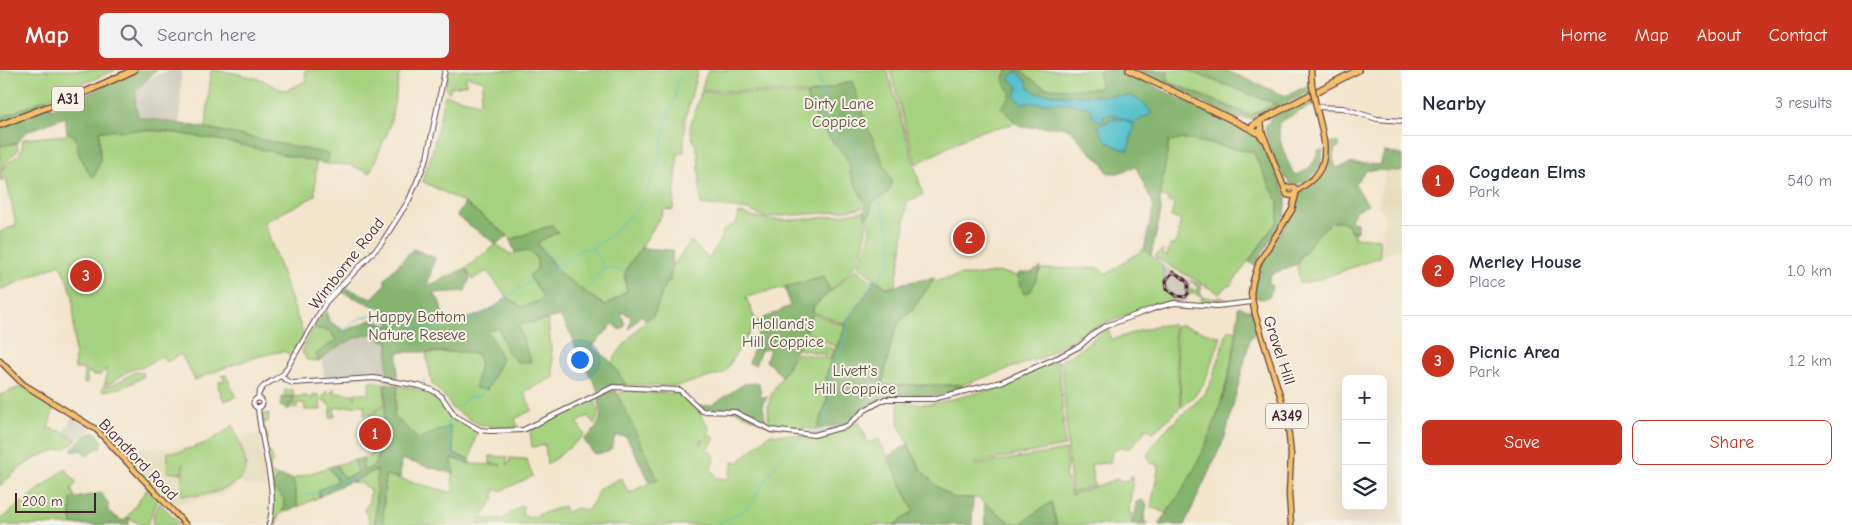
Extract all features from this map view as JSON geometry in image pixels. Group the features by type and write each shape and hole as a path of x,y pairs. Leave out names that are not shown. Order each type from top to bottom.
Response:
{"highway":[{"name":"A31","path":"0,125 79,95 134,70"},
{"path":"1129,70 1239,123 1258,130"},
{"path":"1258,130 1252,126 1358,70"},
{"path":"1258,130 1272,115"},
{"path":"1239,123 1256,123"}],"main road":[{"path":"1287,194 1293,196 1314,177 1322,164 1324,148 1311,70"},
{"path":"1258,130 1266,142 1287,194 1290,212"},
{"path":"1278,172 1295,188 1296,193"},
{"path":"1287,194 1286,188 1314,177"},
{"name":"A349","path":"1252,302 1251,289 1259,262 1290,212 1296,193"},
{"name":"Gravel Hill","path":"1252,302 1287,418 1291,455 1289,494 1291,525"},
{"name":"Blandford Road","path":"0,361 23,384 96,430 186,525"}],"street":[{"name":"Wimborne Road","path":"269,525 271,508 270,489 260,430 258,407 262,402 258,398 258,392 262,387 281,376 294,358 326,302 380,244 412,196 427,158 445,70"},
{"path":"1316,107 1343,108 1377,119 1402,121"},
{"path":"281,376 293,383 374,378 420,386 432,390 441,396 455,416 480,430 523,430 613,387 680,390 702,411 735,412 768,430 814,434 847,426 865,410 885,398 934,398 1000,382 1080,346 1097,331 1106,326 1155,308 1174,303 1217,306 1252,302"}],"shaded area":[{"path":"169,70 181,70 180,124 137,117 136,89 150,79"},
{"path":"1388,153 1402,155 1402,248 1380,256 1384,217 1382,209 1378,207"},
{"path":"1162,265 1191,281 1188,300 1185,302 1174,301 1166,289"},
{"path":"374,333 381,340 388,343 387,380 374,376 324,379 323,358 360,335"},
{"path":"72,417 93,429 77,440 66,435 64,432"},
{"path":"233,424 238,439 259,433 266,488 247,486 240,481 231,490 223,494 190,502 170,503 165,501 120,450 120,447 124,446 168,449 194,447 214,438"}],"green space":[{"path":"0,70 116,70 0,118"},
{"path":"140,70 157,70 136,90 135,102 138,117 206,128 329,154 326,164 218,140 158,130 99,131 100,162 94,177 91,176 79,155 76,138 67,131 65,117 25,133 17,143 0,146 0,118 46,99 51,109"},
{"path":"211,70 236,73 263,80 279,89 287,90 306,81 305,70 400,70 390,126 370,173 350,165 326,164 328,154 206,128"},
{"path":"449,70 698,70 685,119 684,152 678,153 673,210 665,209 628,266 624,275 627,291 605,307 561,274 537,243 552,225 510,240 508,236 465,203 422,181 432,153 445,95 480,103 484,81 466,76 466,85 450,87 450,92 448,92 445,87"},
{"path":"708,70 887,70 923,195 907,201 902,250 895,287 886,287 858,266 870,235 868,214 871,213 871,203 889,192 852,82 806,95 806,93 701,90"},
{"path":"890,70 1008,70 1004,77 1011,97 1002,107 1016,123 977,132 916,164"},
{"path":"1008,70 1020,70 1046,88 1074,89 1100,88 1100,70 1121,70 1260,138 1286,196 1286,207 1284,217 1255,266 1249,262 1278,220 1278,202 1253,152 1185,139 1169,141 1160,197 1161,211 1151,256 1144,249 1154,206 1136,167 1118,173 1108,173 1103,163 1065,127 1020,127 1001,107 1010,97 1010,90 1006,88 1004,77"},
{"path":"1020,70 1100,70 1101,88 1050,89 1038,84"},
{"path":"1136,70 1168,70 1167,82 1250,115 1276,104 1186,70 1225,70 1286,96 1309,85 1310,92 1252,119 1234,118"},
{"path":"1168,70 1186,70 1277,104 1250,115 1167,81"},
{"name":"Dirty Lane Coppice","path":"852,81 866,124 892,182 889,192 871,203 871,213 868,214 866,219 864,211 867,207 850,173 850,166 846,157 822,129 806,95"},
{"path":"701,92 806,95 822,129 846,157 850,166 850,173 867,207 826,213 764,217 749,210 701,204 698,153 690,127"},
{"path":"1311,98 1313,105 1279,122 1281,142 1293,173 1297,175 1308,169 1315,160 1318,151 1323,150 1318,169 1314,174 1305,181 1292,184 1283,175 1274,158 1265,127 1271,118"},
{"path":"67,131 76,137 79,155 100,162 99,131 154,131 224,141 316,162 315,196 264,222 304,336 291,356 284,351 261,356 195,380 181,354 167,362 163,356 141,368 133,368 111,383 104,384 107,374 105,370 100,375 87,373 87,383 83,383 84,369 75,369 73,295 60,264 0,290 0,232 16,225 4,169 21,151 23,139 67,135"},
{"path":"1185,139 1253,152 1278,202 1278,220 1230,286 1228,285 1220,294 1156,258 1156,255 1163,249 1162,254 1167,256 1170,245 1174,245 1180,233 1178,232 1181,220 1171,217 1174,204 1168,202 1168,198 1160,197 1169,141"},
{"path":"1330,142 1339,143 1339,148 1335,148 1333,159 1336,168 1353,163 1380,165 1384,152 1402,155 1402,171 1367,170 1355,184 1368,205 1357,210 1350,220 1357,222 1357,231 1354,231 1355,233 1351,231 1348,224 1340,221 1331,222 1311,242 1297,264 1274,273 1269,278 1269,285 1272,285 1270,296 1263,299 1253,297 1262,265 1270,248 1288,220 1299,195 1320,177 1324,171 1328,148 1331,147"},
{"path":"17,143 18,151 5,163 2,175 3,180 0,180 0,146"},
{"path":"465,203 508,236 496,244 457,216"},
{"path":"864,211 866,231 858,259 850,272 830,291 824,277 746,297 756,322 724,373 678,386 626,385 612,363 632,335 646,320 654,315 664,287 670,280 672,267 691,241 709,259 723,231 737,222 739,213 777,220 801,220"},
{"path":"1340,221 1348,224 1354,237 1379,239 1380,257 1326,277 1300,284 1297,265 1301,255 1324,229"},
{"name":"Happy Bottom Nature Reseve","path":"552,225 558,232 537,243 561,274 605,306 627,291 626,272 641,248 673,250 670,280 664,287 654,315 646,320 641,315 629,329 631,317 621,313 625,325 623,329 618,329 614,323 593,346 612,363 626,385 612,386 600,393 578,354 572,336 560,316 518,325 531,362 517,362 507,351 499,328 488,330 502,359 487,390 475,388 480,362 477,354 462,352 398,352 397,381 387,380 388,342 381,340 374,333 345,343 319,361 316,354 336,340 330,331 314,328 326,309 329,321 345,331 371,320 389,326 390,313 339,291 343,287 372,298 385,285 385,279 413,249 435,258 427,286 466,268 470,278 465,291 433,293 439,300 445,324 485,312 507,297 522,307 539,301 543,296 529,276 537,269 537,259 529,252 515,252 510,240"},
{"path":"496,244 511,255 516,252 526,251 536,258 537,269 529,276 544,296 539,301 522,307 507,297 487,271 473,279 466,268"},
{"path":"1144,249 1162,265 1166,289 1174,301 1086,331 1043,357 962,385 882,385 892,340 899,323 912,310 932,282 962,275 982,275 999,272 1018,276 1024,294 1031,291 1042,269 1098,268 1107,274"},
{"path":"1041,267 1031,291 1024,294 1018,276 1019,273 1031,273"},
{"path":"856,269 874,282 845,324 813,312 813,307"},
{"name":"Holland's Hill Coppice","path":"824,277 830,291 813,307 804,336 782,376 766,361 770,349 761,350 755,365 749,363 758,334 758,321 790,306 785,287"},
{"name":"Livett's Hill Coppice","path":"935,278 912,310 898,323 892,340 882,385 962,385 963,389 932,397 900,395 883,397 860,411 846,424 817,429 827,400 826,375 832,356 846,326 845,324 874,283 873,279 886,287 895,287 903,283"},
{"path":"1191,281 1202,286 1200,293 1203,297 1216,299 1220,297 1229,301 1228,303 1202,303 1201,295 1190,294 1191,289 1198,291 1199,288"},
{"path":"1239,306 1247,310 1253,310 1257,330 1250,339 1225,437 1184,525 1159,525 1187,483 1213,426 1232,363 1238,315 1237,308"},
{"path":"813,314 846,326 837,347 805,332"},
{"path":"548,320 554,377 524,392 532,410 515,419 518,428 478,424 452,408 448,400 432,384 426,353 462,352 478,354 480,362 479,372 487,390 488,330 499,328 507,351 531,361 518,325"},
{"path":"1173,324 1181,407 1154,432 1145,428 1145,431 1130,448 1120,448 1112,452 1110,463 1091,464 1094,485 1072,493 1062,360 1075,353 1108,328 1111,340 1155,326"},
{"path":"1180,325 1221,337 1205,381 1197,393 1182,407 1175,327"},
{"path":"314,328 330,331 336,340 316,354 319,361 307,360 301,350"},
{"path":"1228,329 1237,331 1219,410 1196,467 1184,489 1166,513 1151,507 1159,465 1150,463 1147,455 1161,434 1205,394 1213,378"},
{"path":"804,336 835,350 832,356 798,349"},
{"path":"797,353 832,359 826,375 827,400 819,426 817,429 769,427 768,407 772,392"},
{"path":"1059,361 1065,446 975,463 975,465 1066,450 1065,478 1068,479 1071,495 1117,479 1120,481 1129,480 1130,476 1133,476 1129,513 1132,514 1132,525 1057,525 1051,502 1020,524 1011,523 978,498 954,498 939,488 921,470 898,423 898,403 932,404 997,388 1040,367 1048,366 1048,363"},
{"path":"135,372 143,373 144,376 114,390 102,391 103,386 113,385"},
{"path":"226,375 236,397 224,401 218,386 220,381 224,381 224,377 221,376"},
{"path":"369,381 384,383 385,404 364,416 365,405 334,408 335,416 330,418 331,406 327,404 327,401 322,401 326,391 330,394 334,388 334,393 354,394 355,399 355,393 369,394"},
{"path":"385,383 398,385 394,416 418,439 450,426 454,454 470,460 470,464 452,458 454,474 401,459 400,478 385,475 383,525 375,525 377,470 319,497 319,490 338,481 329,467 336,465 344,478 358,473 354,460 363,458 363,471 372,467 377,461 386,405"},
{"path":"759,383 761,397 768,397 762,404 767,425 736,411 703,409 701,406 712,405 744,384"},
{"path":"23,386 54,408 48,428 64,432 66,435 77,440 69,446 33,460 0,486 0,395"},
{"path":"398,386 415,388 436,395 451,416 477,432 470,460 418,439 394,416"},
{"path":"615,389 658,479 650,482 626,436 615,436 612,447 608,452 594,454 584,440 599,422 598,397"},
{"path":"285,390 293,390 294,397 284,397"},
{"path":"626,390 678,394 699,412 710,430 699,443 701,444 709,434 715,439 707,449 715,456 711,469 717,478 728,479 734,461 738,462 770,434 816,435 848,427 859,421 868,443 879,439 914,511 894,525 383,525 385,475 453,493 451,458 470,464 501,465 490,463 490,456 507,457 507,465 510,458 526,459 533,476 503,490 494,490 494,498 481,519 503,519 522,505 522,515 530,518 564,506 566,512 578,508 587,511 599,489 621,478 629,493 657,479 617,395"},
{"path":"313,394 319,395 321,410 305,410 304,403 297,403 297,408 289,407 289,404 294,404 294,397 306,396 313,399"},
{"path":"282,397 293,397 293,403 289,404 289,410 280,406"},
{"path":"594,399 598,412 595,425 588,416 577,423 585,435 547,465 545,445 532,447 530,430"},
{"path":"386,405 377,461 372,467 362,472 363,458 372,455 373,447 370,437 363,427 366,417"},
{"path":"269,413 268,422 263,422 268,439 265,440 267,452 271,453 273,462 270,465 270,474 278,476 273,488 284,499 283,512 279,515 276,525 271,525 273,512 262,415"},
{"path":"233,425 246,462 245,472 242,477 237,482 218,491 200,495 182,495 183,463 182,473 167,472 168,452 183,452 216,437"},
{"path":"96,432 103,442 100,444 101,447 86,455 81,450 73,452 71,450 84,436"},
{"path":"908,444 921,470 939,488 954,498 973,498 972,525 894,525 914,511 888,457"},
{"path":"354,460 359,473 344,478 336,465"},
{"path":"329,467 338,481 319,490 319,497 298,507 293,479"},
{"path":"65,469 77,483 71,489 75,497 71,499 73,525 0,525 0,520"},
{"path":"377,470 375,525 369,525 369,519 364,510 369,503 370,489 361,483 351,482"},
{"path":"278,476 293,479 298,507 283,512 284,499 273,488"},
{"path":"148,488 158,500 147,525 142,525 127,517"},
{"path":"101,493 108,503 108,512 123,521 127,517 130,519 128,525 73,525 71,499"},
{"path":"1142,500 1147,504 1144,520 1148,525 1132,525 1136,502"},
{"path":"1051,502 1057,525 985,525 984,503 1011,523 1020,524"},
{"path":"160,503 181,525 152,525 154,514"}],"water":[{"path":"1017,72 1027,81 1028,87 1037,93 1130,96 1138,99 1150,110 1151,114 1133,123 1111,114 1103,116 1104,120 1102,122 1094,118 1090,108 1068,103 1023,103 1015,97 1018,86 1010,79 1011,75"},
{"path":"1124,119 1134,126 1128,150 1112,145 1101,134 1098,124 1107,123 1108,120"}],"waterway":[{"path":"545,273 583,249 592,248 610,236 645,200 649,184 658,165 666,124 676,95 677,82 685,70"},
{"path":"809,432 824,430 831,398 830,375 837,355 841,353 848,327 846,319 889,265 891,252 887,223 876,193 857,154 858,147 851,138 847,141 830,132 824,123 823,118 827,108 823,97 824,93 821,91 819,70"},
{"path":"542,248 560,272"},
{"path":"593,249 604,267 629,272"},
{"path":"591,284 604,267"},
{"path":"1259,290 1267,274"},
{"path":"341,334 355,321 373,314 382,324 390,321 433,329 470,320 495,309 531,281"},
{"path":"374,306 391,313 390,321"},
{"path":"458,407 469,397 480,396 495,364 495,360"},
{"path":"424,379 424,385"},
{"path":"447,428 450,415"},
{"path":"442,431 449,430 453,457 457,458"},
{"path":"715,525 745,509 754,499 776,465 800,437 804,437"},
{"path":"459,459 468,460"},
{"path":"302,497 321,491 341,481 332,467"},
{"path":"342,481 356,479"}],"railway":[{"path":"1173,272 1188,283 1188,294 1185,297 1177,296 1167,289 1166,280 1173,272"}],"place":[{"name":"Merley House","path":"969,238"},
{"name":"Picnic Area","path":"86,276"},
{"name":"Cogdean Elms","path":"375,434"}]}
